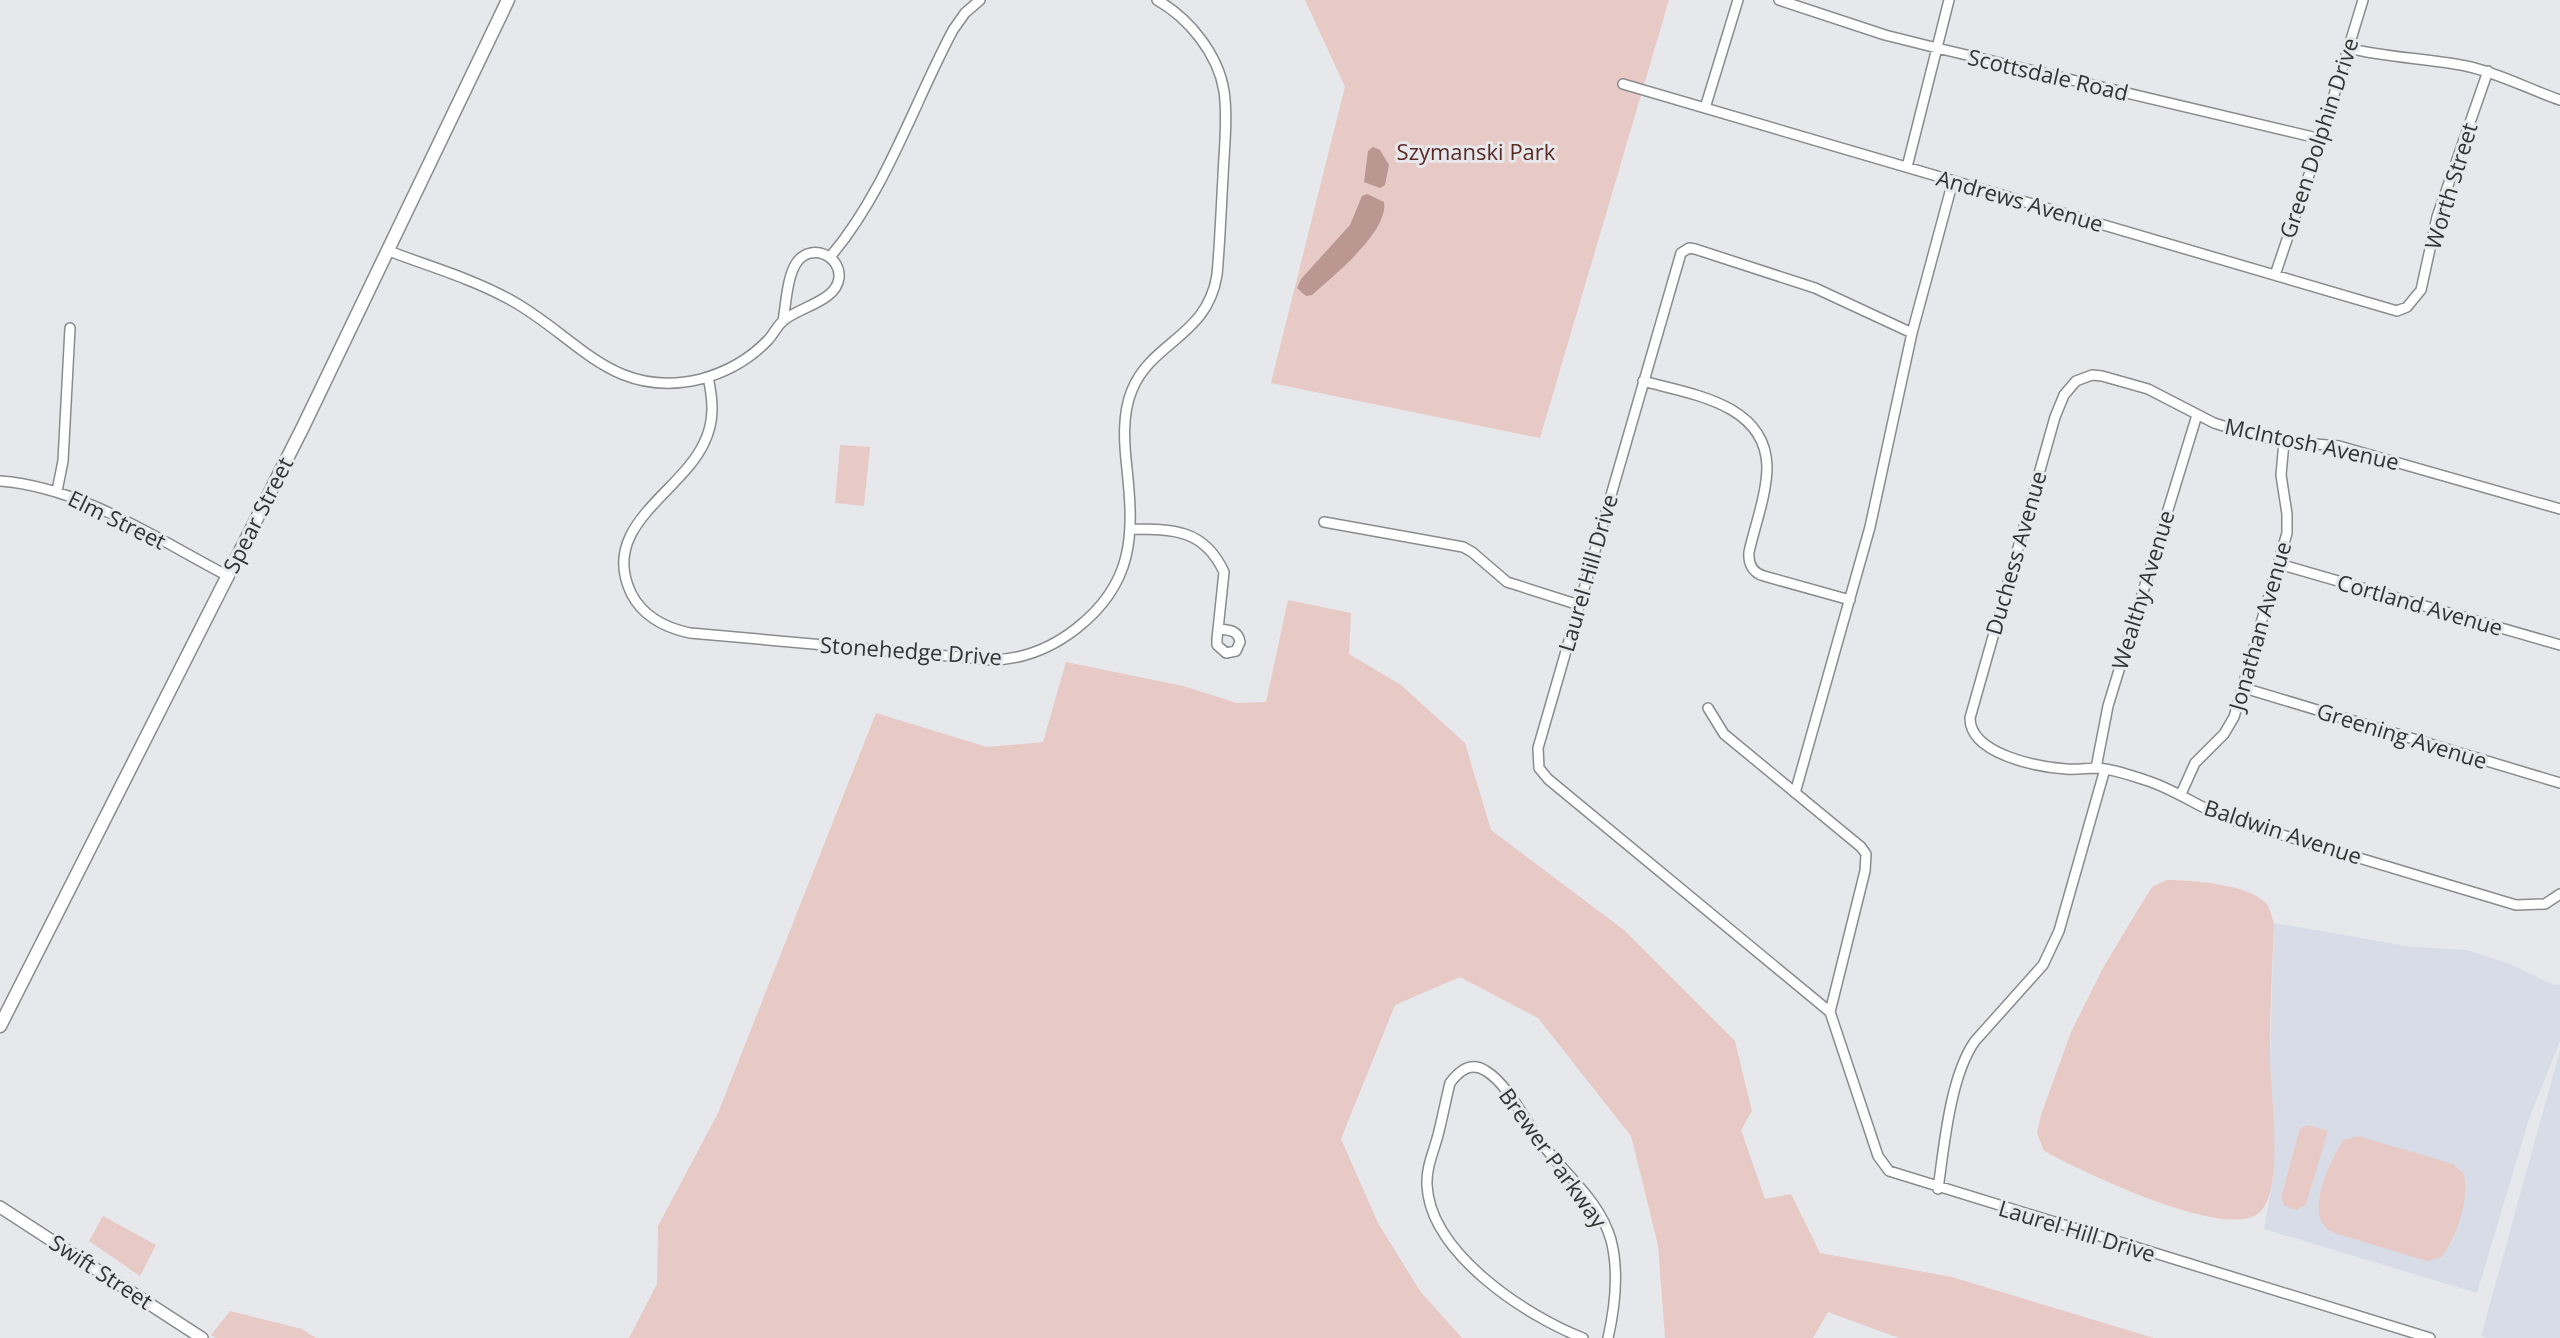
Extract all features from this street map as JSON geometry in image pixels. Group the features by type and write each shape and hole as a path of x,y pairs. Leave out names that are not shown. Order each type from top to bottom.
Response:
{"main road":[{"name":"Spear Street","path":"0,1026 389,251 508,0"}],"street":[{"path":"830,257 852,231 869,203 953,30 965,13 980,0"},
{"name":"Stonehedge Drive","path":"708,377 712,407 706,439 696,456 638,523 626,549 625,572 635,599 650,616 669,627 690,633 1007,660 1061,639 1102,606 1122,575 1129,550 1131,529 1125,437 1129,398 1146,366 1197,321 1215,288 1226,124 1224,91 1211,56 1184,19 1157,0"},
{"path":"1705,108 1738,0"},
{"name":"Scottsdale Road","path":"1779,0 1885,35 2321,139"},
{"path":"1907,167 1949,0"},
{"name":"Green Dolphin Drive","path":"2275,275 2321,139 2362,0"},
{"path":"2348,48 2488,71 2560,100"},
{"name":"Worth Street","path":"2414,300 2421,290 2437,217 2488,71"},
{"name":"Andrews Avenue","path":"1623,84 2388,310 2397,311 2414,300"},
{"path":"1795,793 1870,527 1912,333 1953,181"},
{"name":"Laurel Hill Drive","path":"1912,333 1815,288 1689,248 1684,250 1678,259 1538,748 1541,772 1830,1012 1881,1162 1895,1175 2430,1338"},
{"path":"389,251 508,298 594,360 618,373 663,383 708,377 750,358 783,321 836,288 839,274 830,257 816,253 798,261 793,270 783,321"},
{"path":"57,491 63,461 70,328"},
{"name":"McIntosh Avenue","path":"2072,385 2092,375 2116,379 2160,394 2197,415 2233,429 2284,442 2339,446 2560,509"},
{"path":"1643,381 1725,405 1748,421 1761,440 1766,472 1749,552 1753,569 1764,576 1850,600"},
{"name":"Duchess Avenue","path":"1970,724 1974,700 2055,417 2072,385"},
{"name":"Wealthy Avenue","path":"1938,1189 1949,1116 1967,1055 1975,1041 2050,955 2059,931 2101,769 2108,706 2197,415"},
{"name":"Jonathan Avenue","path":"2181,794 2195,763 2230,726 2244,688 2279,564 2287,522 2281,475 2284,442"},
{"name":"Elm Street","path":"0,481 57,491 84,501 228,576"},
{"path":"1324,522 1463,547 1507,582 1579,605"},
{"path":"1131,529 1175,530 1192,536 1204,545 1224,572 1219,629"},
{"name":"Cortland Avenue","path":"2279,564 2560,645"},
{"name":"Greening Avenue","path":"2244,688 2560,783"},
{"path":"1708,708 1724,734 1866,854 1865,871 1830,1012"},
{"name":"Baldwin Avenue","path":"1970,724 1977,740 2010,756 2050,767 2101,769 2147,780 2229,819 2516,905 2545,904 2560,894"},
{"name":"Brewer Parkway","path":"1583,1338 1537,1316 1482,1276 1441,1230 1431,1208 1427,1183 1450,1083 1458,1072 1468,1067 1487,1071 1502,1087 1544,1146 1603,1219 1611,1240 1615,1265 1608,1338"},
{"name":"Swift Street","path":"0,1207 202,1338"}],"shaded area":[{"path":"1373,147 1380,150 1389,165 1385,185 1380,188 1364,182 1368,151"},
{"path":"1367,194 1384,202 1378,227 1345,266 1312,295 1306,296 1297,288 1301,279 1350,225 1362,196"},
{"path":"2274,923 2413,947 2467,950 2560,985 2560,1041 2529,1119 2477,1293 2264,1229 2273,1179 2270,1059"},
{"path":"2560,1050 2560,1338 2487,1338 2481,1336"}],"green space":[{"name":"Szymanski Park","path":"1305,0 1669,0 1540,438 1271,383 1345,87"},
{"path":"840,445 870,447 864,506 835,503"},
{"path":"1288,600 1351,613 1349,654 1401,685 1465,743 1491,830 1624,930 1735,1041 1752,1111 1741,1130 1765,1199 1791,1194 1820,1253 1952,1277 2154,1338 1899,1338 1828,1312 1813,1338 1665,1338 1658,1245 1631,1136 1538,1018 1460,977 1395,1005 1341,1139 1378,1223 1420,1291 1462,1338 629,1338 657,1284 658,1226 718,1113 876,713 987,747 1043,742 1066,662 1183,686 1237,703 1266,702"},
{"path":"2166,880 2204,882 2247,892 2267,904 2274,923 2270,1040 2274,1138 2272,1182 2268,1200 2260,1212 2243,1219 2218,1218 2187,1211 2119,1187 2044,1151 2037,1133 2071,1032 2103,968 2152,887"},
{"path":"2308,1125 2328,1131 2306,1204 2297,1210 2285,1206 2281,1198 2300,1128"},
{"path":"2358,1136 2453,1164 2464,1174 2465,1195 2461,1217 2442,1257 2427,1261 2334,1233 2325,1226 2319,1207 2323,1182 2343,1140"},
{"path":"103,1216 156,1245 140,1276 89,1241"},
{"path":"230,1311 302,1329 316,1338 216,1338 211,1335"}]}
